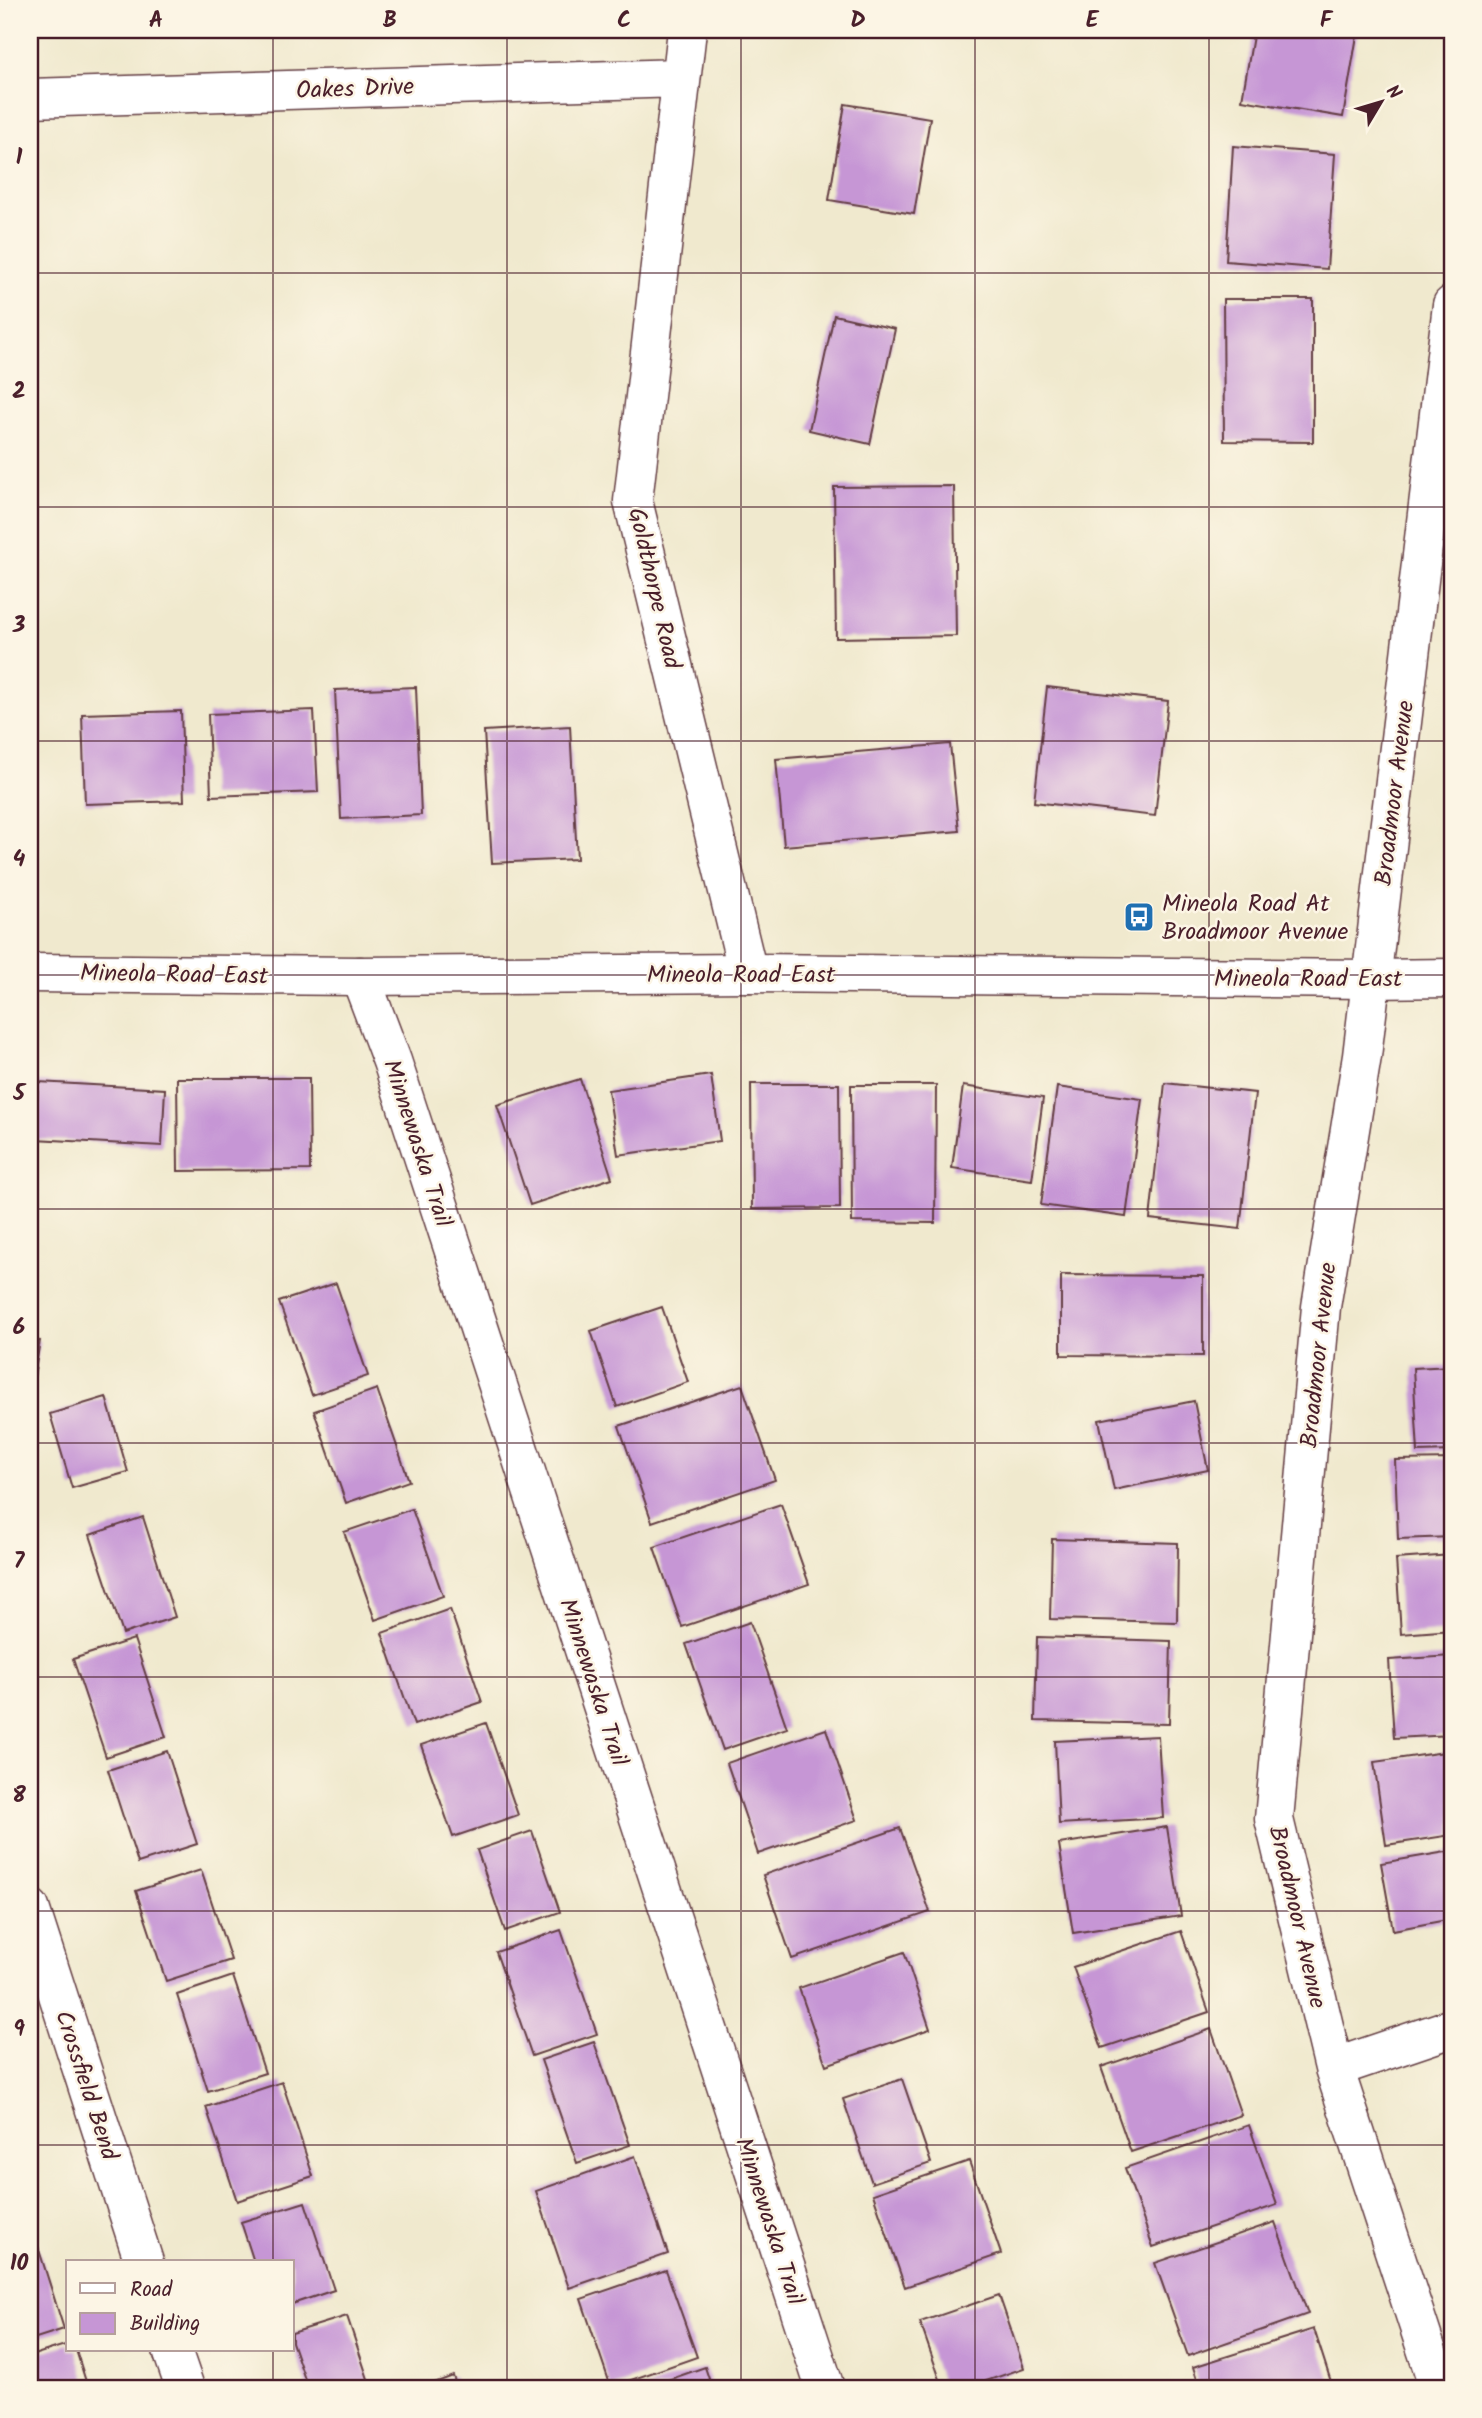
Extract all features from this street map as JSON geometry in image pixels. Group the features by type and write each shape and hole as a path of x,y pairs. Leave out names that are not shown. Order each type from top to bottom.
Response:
{"street":[{"name":"Goldthorpe Road","path":"687,30 633,501 748,973"},
{"name":"Oakes Drive","path":"30,98 681,78"},
{"name":"Broadmoor Avenue","path":"1439,2388 1334,2068 1274,1819 1321,1307 1362,1056 1452,305"},
{"name":"Mineola Road East","path":"30,973 360,976 748,973 1452,978"},
{"name":"Minnewaska Trail","path":"360,976 392,1061 825,2388"},
{"name":"Crossfield Bend","path":"30,1908 143,2260"},
{"path":"1334,2068 1452,2028"},
{"path":"173,2352 185,2388"}],"building":[{"path":"1254,30 1358,30 1343,117 1242,100"},
{"path":"845,104 930,118 914,214 829,200"},
{"path":"1233,146 1335,154 1327,269 1226,261"},
{"path":"1223,299 1313,299 1313,442 1224,441"},
{"path":"834,315 895,329 870,444 809,430"},
{"path":"954,486 956,636 836,638 834,487"},
{"path":"416,687 421,815 341,819 335,690"},
{"path":"1047,687 1168,701 1155,816 1034,802"},
{"path":"314,710 318,792 211,796 208,714"},
{"path":"181,711 184,801 85,804 82,714"},
{"path":"570,726 577,859 492,863 484,731"},
{"path":"950,744 959,831 784,846 776,759"},
{"path":"711,1075 720,1141 618,1155 608,1090"},
{"path":"177,1078 309,1078 310,1170 178,1171"},
{"path":"580,1079 612,1178 530,1205 497,1105"},
{"path":"38,1082 165,1089 162,1146 35,1139"},
{"path":"1165,1083 1255,1093 1240,1229 1150,1219"},
{"path":"751,1084 839,1084 840,1208 752,1209"},
{"path":"851,1085 936,1085 935,1223 852,1222"},
{"path":"963,1086 1043,1098 1032,1180 952,1168"},
{"path":"1057,1087 1142,1099 1126,1217 1041,1205"},
{"path":"1446,1272 1452,1272 1452,1352 1449,1352"},
{"path":"1061,1275 1203,1276 1203,1356 1061,1355"},
{"path":"336,1283 368,1376 312,1395 279,1302"},
{"path":"662,1307 688,1382 617,1407 591,1331"},
{"path":"30,1340 40,1341 31,1395 30,1395"},
{"path":"1452,1366 1452,1451 1418,1452 1413,1368"},
{"path":"742,1385 775,1480 652,1522 619,1426"},
{"path":"377,1389 409,1481 346,1503 314,1411"},
{"path":"106,1397 128,1472 72,1488 50,1414"},
{"path":"1194,1401 1208,1470 1114,1490 1099,1420"},
{"path":"1452,1459 1452,1537 1398,1539 1395,1460"},
{"path":"781,1504 809,1584 682,1627 654,1547"},
{"path":"412,1509 443,1596 375,1620 344,1532"},
{"path":"143,1517 175,1617 123,1634 90,1535"},
{"path":"1052,1539 1178,1543 1177,1622 1050,1619"},
{"path":"1452,1555 1452,1630 1401,1634 1396,1559"},
{"path":"450,1609 482,1702 414,1725 382,1633"},
{"path":"750,1622 787,1728 723,1750 686,1644"},
{"path":"1037,1637 1171,1641 1169,1724 1035,1721"},
{"path":"134,1639 166,1737 106,1757 73,1659"},
{"path":"1452,1656 1452,1735 1394,1738 1389,1660"},
{"path":"486,1723 518,1815 453,1837 421,1745"},
{"path":"826,1729 857,1820 758,1854 727,1763"},
{"path":"1158,1736 1163,1818 1059,1824 1055,1741"},
{"path":"167,1751 197,1844 138,1863 108,1770"},
{"path":"1452,1751 1452,1835 1386,1845 1374,1762"},
{"path":"1167,1827 1181,1916 1073,1933 1059,1844"},
{"path":"900,1828 930,1912 792,1959 763,1875"},
{"path":"532,1831 560,1912 505,1931 477,1850"},
{"path":"1452,1851 1452,1919 1393,1930 1381,1863"},
{"path":"201,1870 231,1960 166,1981 136,1891"},
{"path":"561,1930 597,2034 532,2056 496,1952"},
{"path":"1181,1931 1209,2012 1102,2048 1073,1967"},
{"path":"904,1952 930,2029 826,2065 799,1988"},
{"path":"233,1976 265,2073 208,2091 177,1995"},
{"path":"1211,2029 1241,2115 1131,2152 1101,2067"},
{"path":"594,2042 630,2145 577,2163 541,2060"},
{"path":"902,2079 931,2163 872,2183 843,2099"},
{"path":"282,2082 313,2176 237,2201 206,2107"},
{"path":"1249,2125 1277,2205 1153,2247 1125,2168"},
{"path":"635,2156 668,2254 569,2288 536,2191"},
{"path":"969,2161 1001,2254 905,2287 873,2194"},
{"path":"305,2202 334,2290 294,2303 294,2260 253,2260 241,2222"},
{"path":"1275,2222 1308,2314 1188,2356 1155,2263"},
{"path":"34,2234 64,2329 30,2340 30,2235"},
{"path":"666,2270 697,2357 611,2387 581,2299"},
{"path":"999,2295 1024,2368 966,2388 943,2388 920,2322"},
{"path":"347,2316 371,2388 308,2388 294,2348 294,2332"},
{"path":"1314,2329 1333,2388 1200,2388 1193,2367"},
{"path":"66,2345 66,2352 77,2352 88,2388 30,2388 30,2356"},
{"path":"705,2367 712,2388 645,2388"},
{"path":"453,2376 457,2388 421,2388"}],"place":[{"name":"Mineola Road At Broadmoor Avenue","path":"1139,917"}]}
